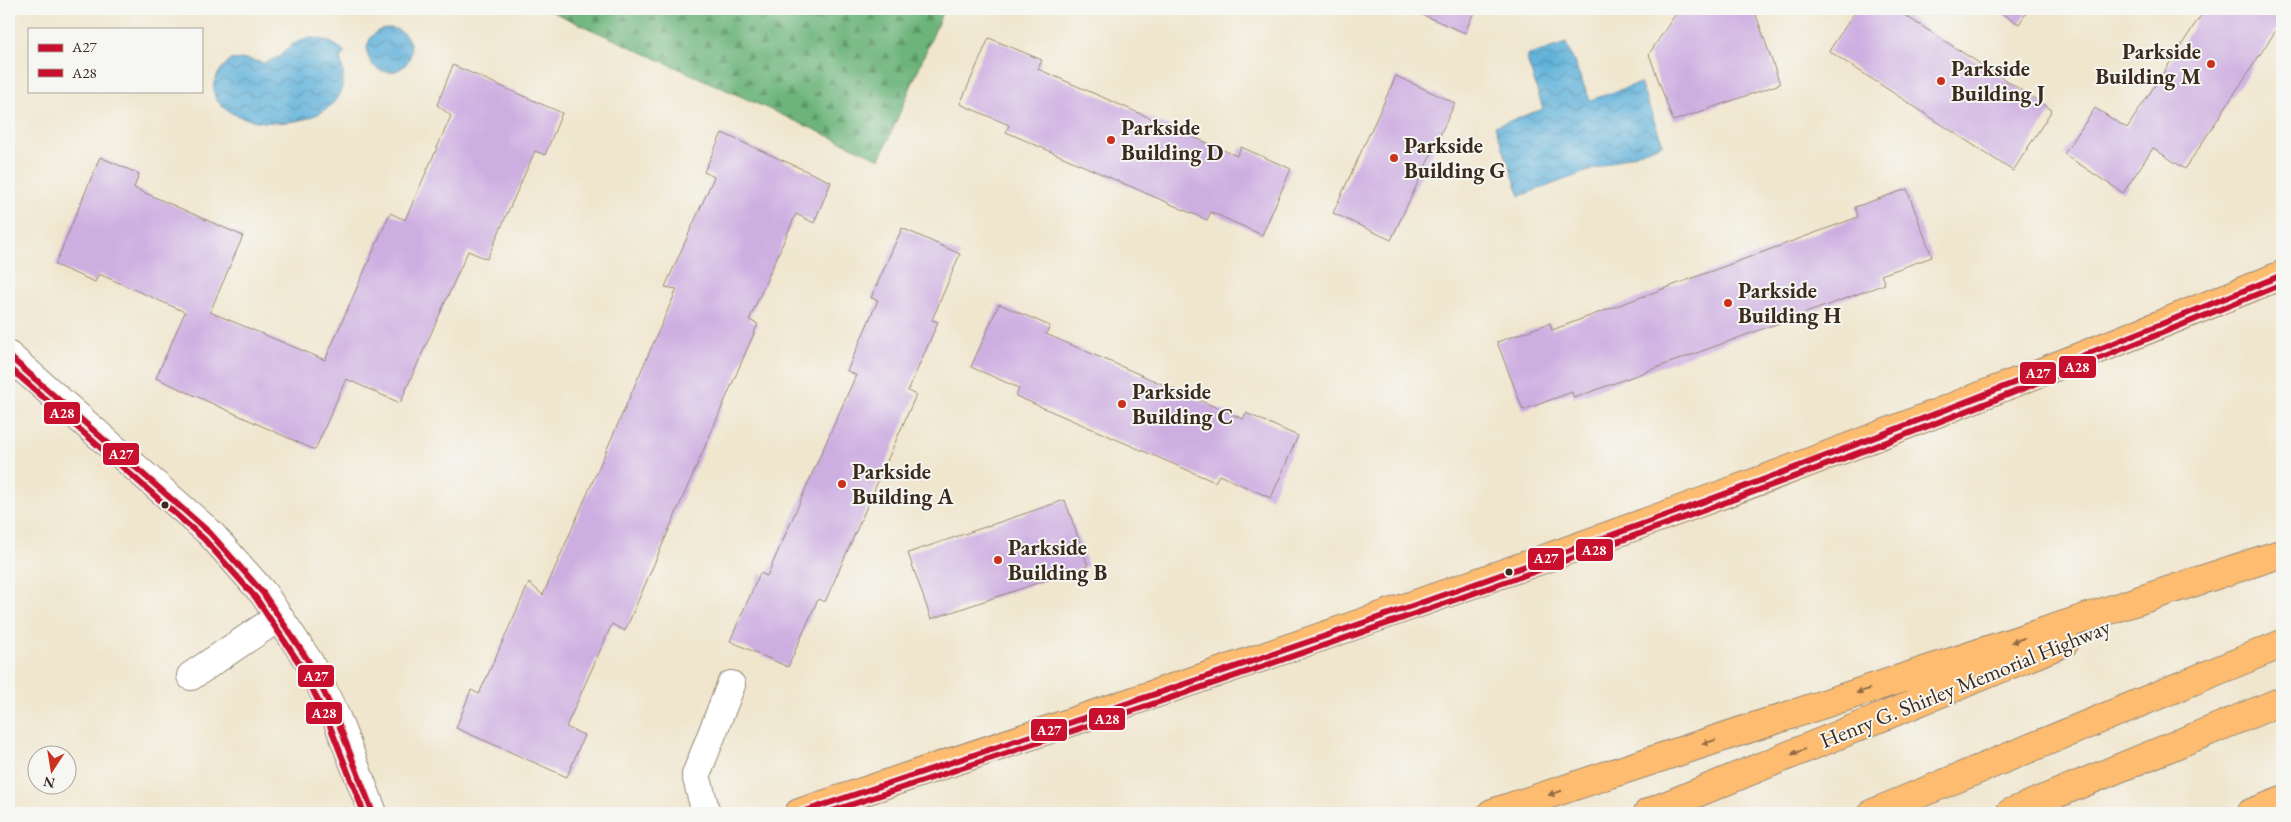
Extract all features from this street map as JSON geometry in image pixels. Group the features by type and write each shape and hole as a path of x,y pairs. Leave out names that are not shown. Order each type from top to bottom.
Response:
{"main road":[{"path":"799,813 1317,638 1703,502 2050,369 2282,275"},
{"path":"1492,813 2281,553"},
{"name":"Henry G. Shirley Memorial Highway","path":"1648,813 2281,553"},
{"path":"1873,813 2282,644"},
{"path":"2010,813 2282,701"},
{"path":"2251,813 2282,800"}],"street":[{"path":"9,356 210,533 264,592 309,662 336,717 373,813"},
{"path":"191,676 279,617"},
{"path":"706,813 696,775 731,685"}],"green space":[{"path":"546,9 944,9 880,159"}],"water":[{"path":"393,28 405,34 410,41 410,59 405,66 398,71 385,72 373,66 368,59 367,46 373,34 380,29"},
{"path":"306,38 327,41 345,52 340,58 341,89 325,110 299,120 268,122 239,116 219,103 214,84 230,60 246,59 264,63 279,57 291,45"},
{"path":"1566,43 1590,100 1640,83 1663,144 1520,196 1495,126 1543,109 1526,56"}],"building":[{"path":"1409,9 1475,9 1465,33"},
{"path":"1679,9 1754,9 1780,84 1673,121 1649,54"},
{"name":"Parkside Building J","path":"1857,9 1895,9 2052,110 2013,171 1829,51"},
{"path":"1994,9 2029,9 2019,24"},
{"name":"Parkside Building M","path":"2205,9 2282,9 2282,21 2185,169 2153,148 2123,193 2064,154 2095,108 2127,128"},
{"name":"Parkside Building D","path":"989,38 1042,60 1038,69 1237,156 1241,147 1291,169 1262,235 1211,212 1207,220 1006,132 1009,125 960,104"},
{"path":"453,65 562,113 545,155 535,151 487,259 468,251 400,403 346,379 315,450 156,378 185,312 99,274 95,282 55,265 100,157 139,174 134,188 243,236 210,312 325,360 390,213 405,220 451,116 437,105"},
{"name":"Parkside Building G","path":"1396,76 1455,103 1391,240 1333,213"},
{"path":"722,133 831,182 814,223 796,214 749,320 758,324 625,631 612,624 566,727 584,735 567,777 456,728 471,690 479,694 529,583 543,595 677,289 665,287 714,177 704,172"},
{"name":"Parkside Building H","path":"1907,189 1932,257 1881,275 1885,284 1574,398 1572,392 1523,410 1497,342 1550,323 1552,330 1858,217 1855,207"},
{"name":"Parkside Building A","path":"902,228 960,254 932,320 938,322 908,391 916,395 825,602 818,599 788,667 730,641 760,573 767,576 856,375 847,371 878,300 871,298"},
{"name":"Parkside Building C","path":"999,304 1050,326 1046,334 1243,419 1246,413 1298,436 1271,498 1219,475 1215,482 1016,396 1019,388 971,367"},
{"name":"Parkside Building B","path":"1065,500 1088,566 931,619 908,553"}],"transit line":[{"name":"A27","path":"799,813 1288,649 1652,521 1965,402 2282,275"},
{"name":"A28","path":"826,813 1302,653 1539,570 1839,460 2093,361 2282,284"},
{"name":"A27","path":"9,356 210,533 263,593 309,662 336,717 373,813"},
{"name":"A28","path":"9,367 204,539 256,598 301,666 328,721 364,813"}],"place":[{"name":"Parkside Building M","path":"2211,64"},
{"name":"Parkside Building J","path":"1941,81"},
{"name":"Parkside Building D","path":"1111,140"},
{"name":"Parkside Building G","path":"1394,158"},
{"name":"Parkside Building H","path":"1728,303"},
{"name":"Parkside Building C","path":"1122,404"},
{"name":"Parkside Building A","path":"842,484"},
{"name":"Parkside Building B","path":"998,560"}]}
